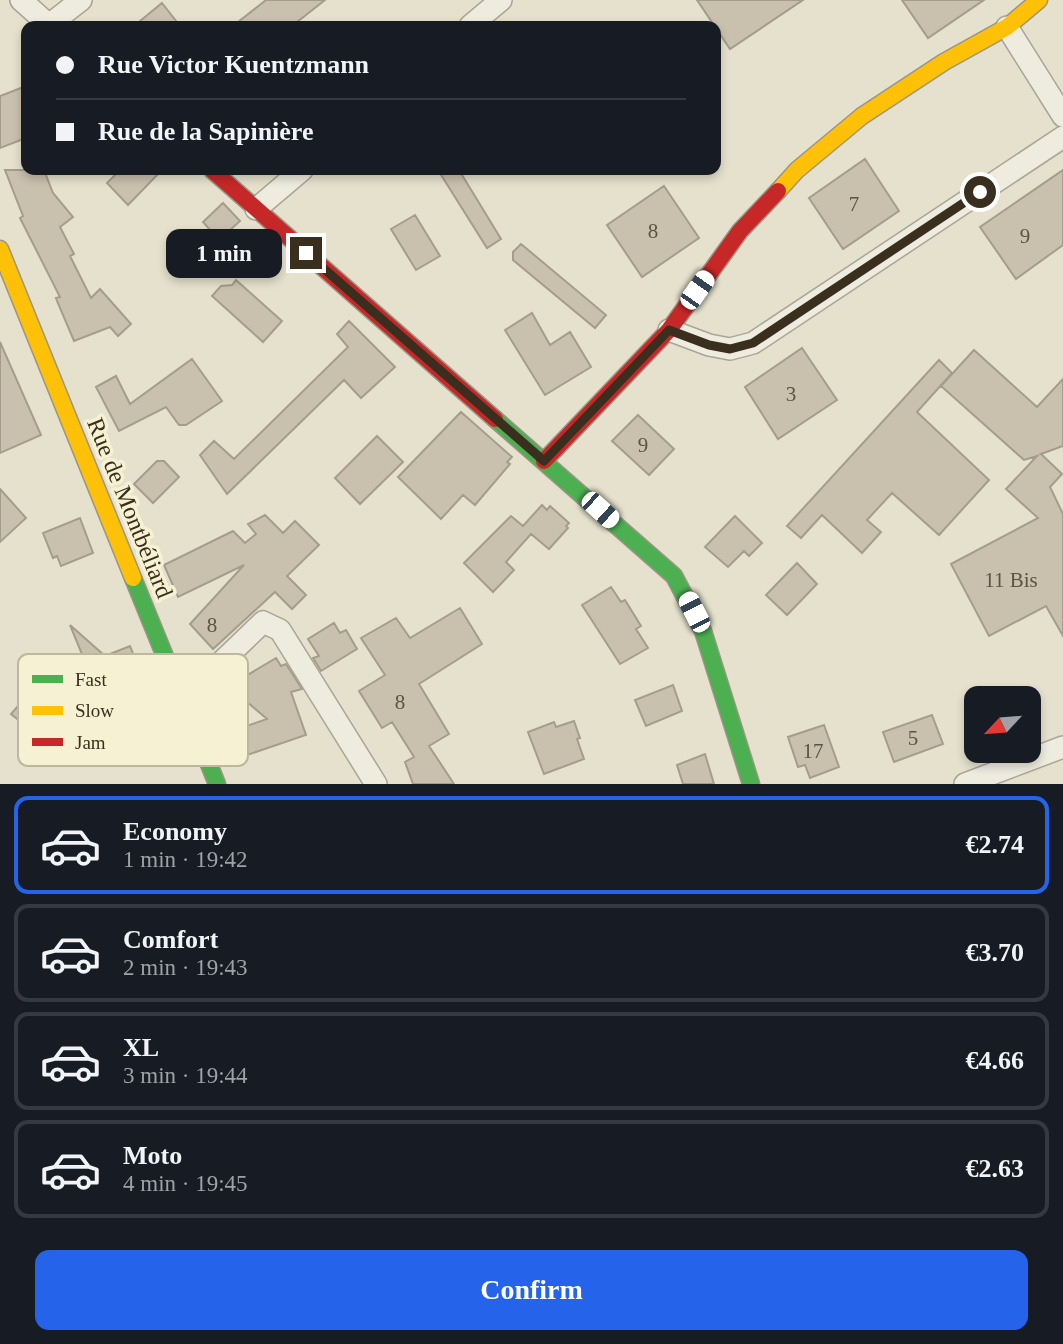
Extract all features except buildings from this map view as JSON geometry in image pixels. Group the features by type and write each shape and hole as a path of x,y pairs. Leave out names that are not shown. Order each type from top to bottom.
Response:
{"street":[{"path":"21,0 44,21"},
{"path":"55,21 81,0"},
{"path":"476,21 501,0"},
{"path":"544,461 669,330 740,232 797,170 862,116 944,62 1007,27 1039,0"},
{"path":"1007,27 1063,116"},
{"path":"669,330 709,345 730,349 753,343 1063,137"},
{"path":"218,175 674,576 703,631 751,784"},
{"path":"256,209 296,175"},
{"name":"Rue de Montbéliard","path":"0,249 163,654"},
{"path":"230,654 263,622 280,630 376,784"},
{"path":"965,784 1063,747"},
{"name":"Rue de Montbéliard","path":"209,766 216,784"}],"traffic: fast":[{"path":"495,419 674,576 703,631 751,784"},
{"path":"133,578 164,654"},
{"path":"210,766 217,784"}],"traffic: slow":[{"path":"778,191 797,170 862,116 944,62 1007,27 1039,0"},
{"path":"0,249 133,578"}],"traffic: jam":[{"path":"218,175 495,419"},
{"path":"544,461 669,330 740,231 778,191"}],"route":[{"path":"306,253 544,461 669,330 709,345 730,349 753,343 980,192"}]}
